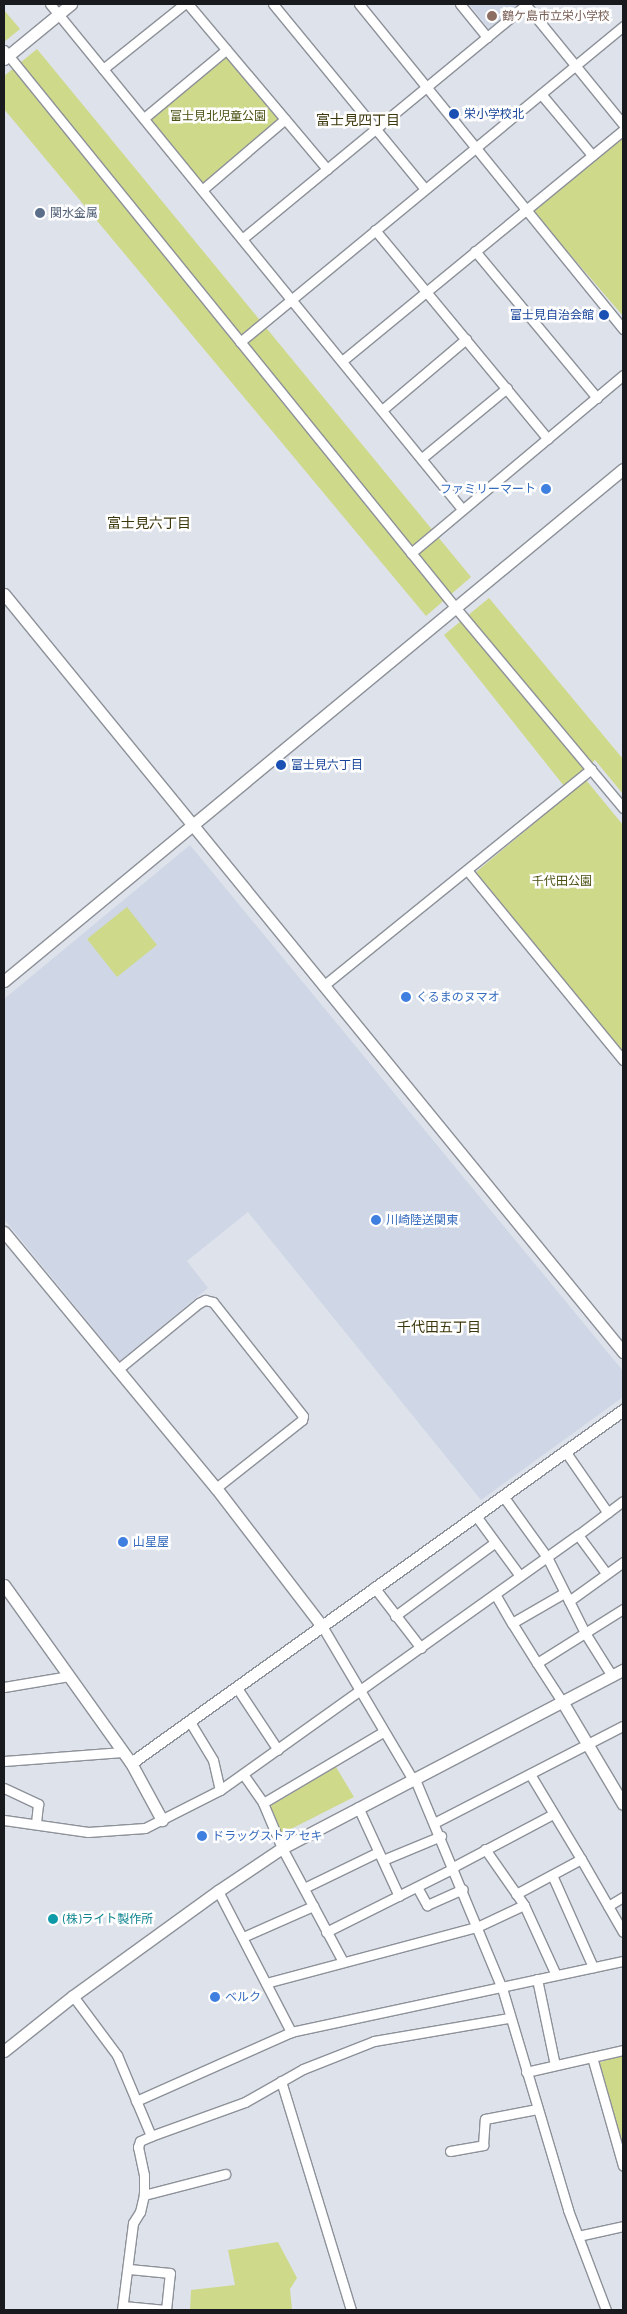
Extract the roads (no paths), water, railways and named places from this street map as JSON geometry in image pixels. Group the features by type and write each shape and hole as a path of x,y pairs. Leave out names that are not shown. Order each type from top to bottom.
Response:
{"street":[{"path":"50,4 462,509"},
{"path":"70,4 5,55 455,607 623,808"},
{"path":"104,69 184,4"},
{"path":"188,4 327,170"},
{"path":"273,4 425,189"},
{"path":"359,4 623,329"},
{"path":"460,4 487,37"},
{"path":"242,239 526,4 623,124"},
{"path":"240,342 623,26"},
{"path":"144,118 226,50"},
{"path":"541,94 592,155"},
{"path":"202,190 285,119"},
{"path":"342,361 623,130"},
{"path":"376,230 548,439"},
{"path":"476,251 596,398"},
{"path":"382,410 466,339"},
{"path":"411,553 623,376"},
{"path":"422,458 507,388"},
{"path":"4,981 623,469"},
{"path":"6,601 192,825 623,1352"},
{"path":"323,986 590,769"},
{"path":"467,870 623,1060"},
{"path":"4,1232 216,1488 322,1626 383,1732 413,1778 441,1836 502,1988 509,2018 578,2236 606,2310"},
{"path":"117,1370 199,1303 205,1300 213,1302 303,1416 302,1420 216,1488"},
{"path":"131,1763 564,1451 621,1415"},
{"path":"564,1451 608,1513"},
{"path":"503,1496 547,1557 585,1633 612,1676"},
{"path":"4,1820 108,1833 135,1830 162,1820 220,1790 278,1750 623,1501"},
{"path":"476,1516 494,1544 520,1576"},
{"path":"578,1535 606,1573"},
{"path":"395,1616 494,1544"},
{"path":"512,1623 566,1597 623,1562"},
{"path":"374,1587 421,1648"},
{"path":"5,1591 131,1763 162,1820"},
{"path":"495,1594 623,1804"},
{"path":"537,1663 623,1609"},
{"path":"4,2051 73,1996 218,1890 282,1848 623,1670"},
{"path":"4,1687 69,1676"},
{"path":"237,1688 278,1750"},
{"path":"190,1722 213,1760 220,1790"},
{"path":"434,1823 623,1726"},
{"path":"263,1803 383,1732"},
{"path":"4,1761 123,1752"},
{"path":"243,1774 263,1803 282,1848 343,1962"},
{"path":"530,1774 623,1932"},
{"path":"4,1788 38,1804 36,1824"},
{"path":"358,1807 399,1896"},
{"path":"326,1932 453,1868 485,1848 553,1814"},
{"path":"383,1860 441,1836"},
{"path":"485,1848 524,1906 556,1976"},
{"path":"304,1888 378,1852"},
{"path":"516,1894 581,1859"},
{"path":"552,1875 593,1967"},
{"path":"416,1887 427,1906 463,1889"},
{"path":"218,1890 291,2032"},
{"path":"608,1906 623,1897"},
{"path":"243,1937 313,1906"},
{"path":"266,1982 476,1926 524,1906"},
{"path":"136,2101 291,2032 623,1961"},
{"path":"537,1979 555,2065"},
{"path":"73,1996 117,2055 151,2136"},
{"path":"129,2269 170,2273 166,2310 122,2308 129,2269 132,2223 140,2212 144,2195 144,2176 138,2147 140,2141 245,2102 302,2069 374,2042 509,2018"},
{"path":"526,2072 623,2050"},
{"path":"592,2057 620,2147 623,2166"},
{"path":"281,2081 351,2310"},
{"path":"450,2151 483,2144 486,2119 538,2109"},
{"path":"144,2195 225,2174"},
{"path":"578,2236 623,2226"}],"place":[{"name":"鶴ケ島市立栄小学校","path":"492,16"},
{"name":"栄小学校北","path":"454,114"},
{"name":"関水金属","path":"40,213"},
{"name":"富士見自治会館","path":"604,315"},
{"name":"ファミリーマート","path":"546,489"},
{"name":"富士見六丁目","path":"281,765"},
{"name":"くるまのヌマオ","path":"406,997"},
{"name":"川崎陸送関東","path":"376,1220"},
{"name":"山星屋","path":"123,1542"},
{"name":"ドラッグストア セキ","path":"202,1836"},
{"name":"(株)ライト製作所","path":"53,1919"},
{"name":"ベルク","path":"215,1997"}],"district":[{"name":"富士見四丁目","path":"358,120"},
{"name":"富士見六丁目","path":"149,523"},
{"name":"千代田五丁目","path":"439,1327"}],"park label":[{"name":"富士見北児童公園","path":"218,116"},
{"name":"千代田公園","path":"562,881"}]}
